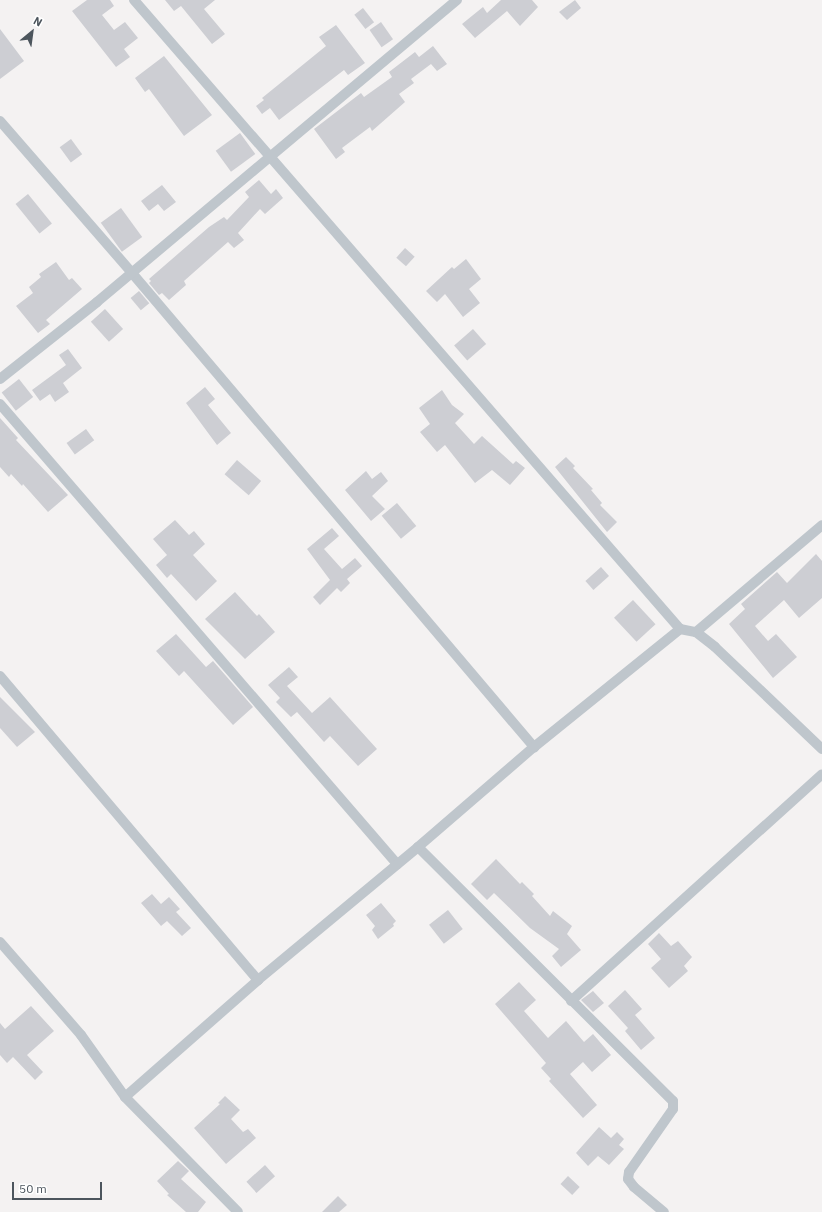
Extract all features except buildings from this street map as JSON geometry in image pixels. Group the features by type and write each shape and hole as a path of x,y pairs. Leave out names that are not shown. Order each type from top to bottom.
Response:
{"street":[{"path":"134,0 680,629 696,632 715,647 822,749"},
{"path":"0,379 132,273 270,155 457,0"},
{"path":"0,121 132,273 534,747"},
{"path":"0,404 397,864"},
{"path":"696,632 822,525"},
{"path":"125,1097 258,980 418,848 534,747 680,629"},
{"path":"0,676 258,980"},
{"path":"571,1001 822,774"},
{"path":"418,848 673,1101 673,1109 629,1172 628,1179 634,1187 664,1212"},
{"path":"0,942 81,1035 125,1097 238,1212"}]}
